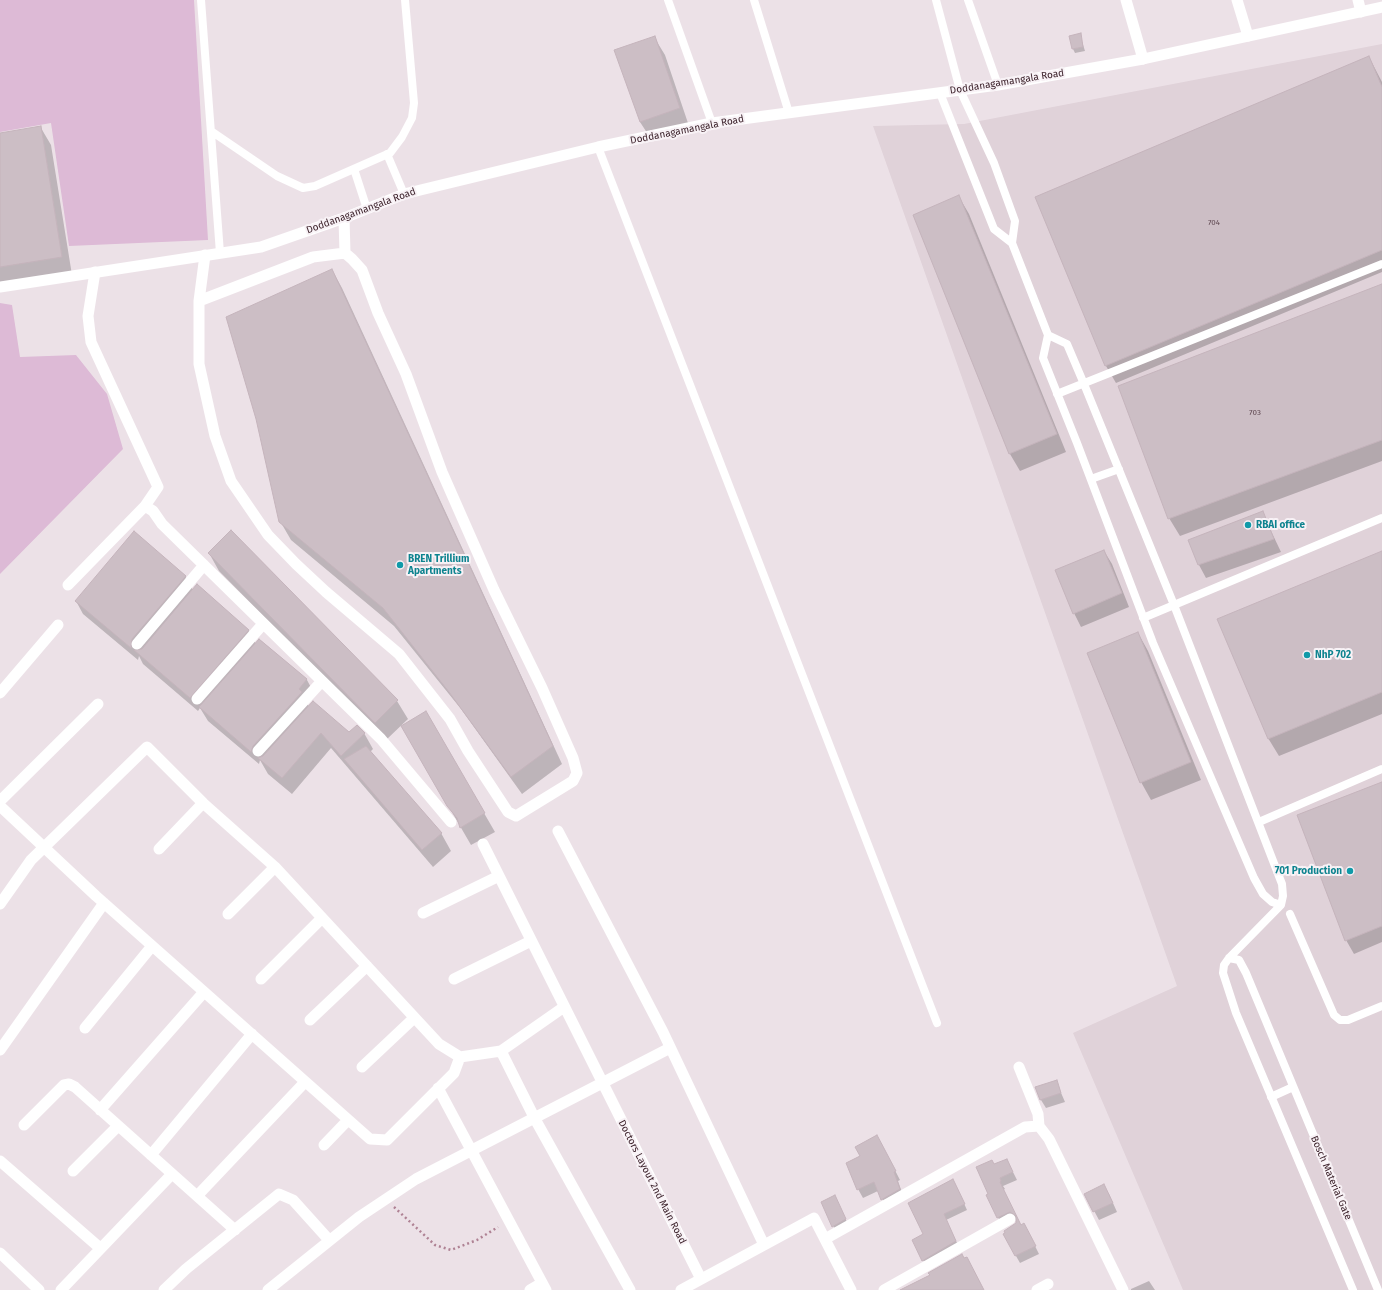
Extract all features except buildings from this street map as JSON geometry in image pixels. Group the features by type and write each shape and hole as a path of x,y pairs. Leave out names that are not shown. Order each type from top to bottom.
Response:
{"street":[{"path":"1126,0 1143,59"},
{"path":"1237,0 1248,36"},
{"path":"1358,0 1361,12"},
{"name":"Doddanagamangala Road","path":"0,287 261,247 344,218 404,194 598,147 712,123 998,85 1143,59 1382,7"},
{"path":"344,218 345,254"},
{"path":"199,301 313,257 345,254 352,258 362,270 378,313 406,374 442,472 494,590 542,688 573,758 576,773 573,781 516,816 508,812 468,751 450,719 399,654 296,564 268,535 231,480 214,436 199,364 199,301 205,256"},
{"path":"68,585 145,506 158,487 91,342 88,316 95,272"},
{"path":"145,506 153,511 162,524 381,739 451,822"},
{"path":"137,644 204,565"},
{"path":"197,699 263,624"},
{"path":"0,693 58,625"},
{"path":"258,751 322,681"},
{"path":"0,801 98,704"},
{"path":"0,904 31,860 147,747 203,803 275,868 439,1044 460,1058 501,1051 564,1007"},
{"path":"159,849 203,803"},
{"path":"0,806 104,903 370,1139 387,1140 454,1072 460,1058"},
{"path":"558,831 670,1048 764,1245"},
{"name":"Doctors Layout 2nd Main Road","path":"483,844 701,1279"},
{"path":"228,914 275,868"},
{"path":"423,913 499,876"},
{"path":"0,1050 104,903"},
{"path":"261,979 322,918"},
{"path":"454,979 531,941"},
{"path":"85,1028 152,946"},
{"path":"310,1020 366,966"},
{"path":"100,1110 204,992"},
{"path":"362,1067 414,1018"},
{"path":"150,1155 252,1034"},
{"path":"268,1290 359,1216 416,1179 603,1084 670,1048"},
{"path":"501,1051 535,1119 630,1290"},
{"path":"1019,1067 1038,1114 1039,1126 1049,1139 1123,1290"},
{"path":"197,1196 306,1082"},
{"path":"24,1125 64,1085 69,1084 75,1087 235,1230"},
{"path":"438,1088 544,1287 530,1290"},
{"path":"324,1145 348,1120"},
{"path":"73,1171 118,1126"},
{"path":"824,1239 1025,1127 1039,1126"},
{"path":"0,1160 100,1248"},
{"path":"61,1290 172,1174"},
{"path":"164,1290 279,1194 293,1200 329,1240"},
{"path":"681,1290 814,1218 848,1289"},
{"path":"884,1290 1010,1220"},
{"path":"0,1252 39,1290"},
{"path":"1037,1290 1048,1284"}],"lane":[{"path":"201,0 220,253"},
{"path":"211,132 277,176 303,188 315,186 387,154 402,137 412,118 414,103 405,0"},
{"path":"668,0 712,123"},
{"path":"754,0 789,113"},
{"path":"936,0 960,90 994,163 1015,221 1012,243 1048,335 1043,358 1143,618 1254,878 1263,894 1272,902 1281,905"},
{"path":"968,0 998,85"},
{"path":"940,93 994,229 1012,243"},
{"path":"598,147 937,1023"},
{"path":"387,154 404,194"},
{"path":"354,169 367,208"},
{"path":"1057,394 1382,264"},
{"path":"1048,335 1067,344 1174,605 1282,884 1283,896 1281,905 1229,958 1224,965 1223,974 1236,1014 1353,1290"},
{"path":"1090,479 1119,470"},
{"path":"1143,618 1382,518"},
{"path":"1259,822 1382,769"},
{"path":"1290,914 1334,1015 1340,1020 1348,1020 1382,1006"},
{"name":"Bosch Material Gate","path":"1229,958 1239,960 1246,973 1378,1290"},
{"path":"1271,1097 1293,1087"},
{"path":"1374,1281 1382,1278"}],"path":[{"path":"386,1199 435,1245 451,1250 477,1240 509,1221"}],"shaded area":[{"path":"0,0 194,0 208,240 69,246 51,123 0,132"},
{"path":"1382,44 1382,1290 1183,1290 1073,1033 1177,986 873,126 964,124"},
{"path":"0,303 12,305 20,357 76,355 107,394 123,449 0,574"}],"place":[{"name":"RBAI office","path":"1248,525"},
{"name":"BREN Trillium Apartments","path":"400,565"},
{"name":"NhP 702","path":"1307,655"},
{"name":"701 Production","path":"1350,871"}]}
